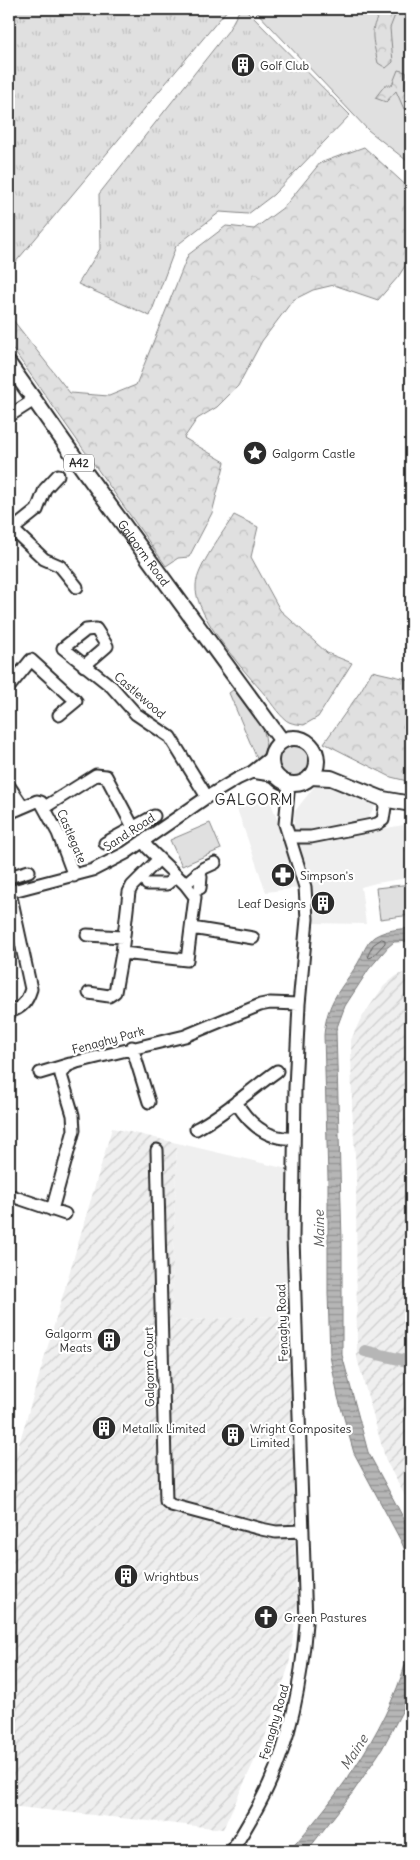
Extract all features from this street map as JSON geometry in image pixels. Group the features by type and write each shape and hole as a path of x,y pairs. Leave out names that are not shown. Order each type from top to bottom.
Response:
{"main road":[{"name":"Galgorm Road","path":"9,364 26,388 34,405 282,741"},
{"path":"316,756 315,770 310,777 301,782 283,780 271,764 271,757 277,745 282,741 297,738 304,740 314,750 330,778"},
{"path":"310,777 330,778 383,798 411,804"}],"street":[{"path":"10,415 26,388"},
{"path":"10,415 34,405"},
{"path":"58,476 45,489 37,510 11,528 44,559 60,566 77,587"},
{"path":"9,687 31,660 76,701 58,715"},
{"name":"Castlewood","path":"84,666 112,687 136,714 170,737 207,798"},
{"name":"Sand Road","path":"9,1012 18,1009 27,1001 31,989 10,892 93,870 126,853 207,798 252,772 271,757"},
{"path":"252,772 283,780"},
{"name":"Castlegate","path":"45,807 96,775 106,776 133,827"},
{"name":"Fenaghy Road","path":"232,1851 270,1783 285,1743 297,1694 303,1659 306,1623 293,1238 294,1138 299,1004 307,919 305,887 285,824 283,780"},
{"path":"9,786 23,807"},
{"path":"289,837 310,837 377,824 383,820 383,798"},
{"name":"Castlegate","path":"9,813 37,801 41,802 58,834 74,876"},
{"path":"105,843 154,816"},
{"path":"122,953 188,960 195,897 185,884 143,841"},
{"path":"89,993 109,996 115,992 122,953 129,892 132,886 159,859"},
{"path":"185,884 204,868 215,863"},
{"path":"9,877 30,871"},
{"path":"197,873 201,877 200,888"},
{"path":"146,884 167,884 176,876"},
{"path":"192,928 253,938"},
{"path":"87,935 123,937"},
{"name":"Fenaghy Park","path":"52,1210 74,1130 73,1115 61,1075 67,1066 132,1047 185,1036 260,1005 270,1003 299,1004"},
{"path":"132,1047 149,1102"},
{"path":"40,1073 77,1062"},
{"path":"196,1130 215,1120 277,1071"},
{"path":"236,1102 244,1117 262,1132 285,1139 294,1138"},
{"name":"Galgorm Court","path":"157,1150 166,1501 171,1505 261,1529 276,1532 303,1531"},
{"path":"11,1196 65,1214"}],"shaded area":[{"path":"326,784 376,804 368,818 371,831 403,825 408,851 404,852 408,878 361,887 366,924 310,923 311,887 298,847 294,825 295,811 314,787"},
{"path":"269,797 298,888 266,892 237,809"},
{"path":"411,970 411,1507 386,1461 357,1358 356,1172 352,1107 351,1040 360,1020 384,986 396,976"},
{"path":"112,1128 177,1143 171,1321 292,1315 294,1529 297,1608 289,1665 264,1740 223,1829 9,1806 9,1478"},
{"path":"177,1143 287,1169 292,1315 171,1321"}],"green space":[{"path":"9,9 228,9 9,270"},
{"path":"240,9 245,9 350,115 273,195 248,214 220,212 176,246 150,316 78,284 100,249 99,194 228,31"},
{"path":"254,9 411,9 411,164 368,130"},
{"path":"385,9 397,10 390,28 393,62 386,68 378,63 373,34 376,21"},
{"path":"398,70 406,72 408,81 411,84 411,112 404,109 396,91 386,102 375,98 385,85 392,85"},
{"path":"364,147 411,190 411,257 398,277 378,300 334,285 313,290 293,300 262,341 238,386 217,407 197,419 184,438 225,462 212,513 189,557 178,558 166,566 9,344 9,315 70,393 109,396 136,385 188,255 226,226 254,229 284,207 320,163"},
{"path":"234,515 258,527 251,557 280,610 327,653 352,663 318,717 304,725 294,724 283,718 222,643 203,612 197,597 196,585 201,569"},
{"path":"372,671 411,680 411,782 391,777 324,743 360,692"},
{"path":"233,690 254,713 264,733 266,742 264,752 258,761 229,693"},
{"path":"292,744 304,750 310,762 304,774 292,780 280,774 274,762 280,750"},
{"path":"210,823 221,849 182,866 170,840"},
{"path":"411,884 411,915 380,919 376,888"}],"water":[{"path":"411,928 411,941 394,942 369,969 345,1006 336,1030 342,1240 342,1355 368,1452 411,1532 411,1564 401,1541 354,1453 338,1397 330,1356 324,1035 328,1013 332,1004 369,942 374,937 392,930"},
{"path":"411,1644 411,1690 406,1704 382,1749 353,1792 307,1851 289,1851 328,1805 363,1755 391,1701"}],"waterway":[{"path":"365,1351 411,1362"}],"place":[{"name":"Golf Club","path":"243,65"},
{"name":"Galgorm Castle","path":"255,453"},
{"name":"Simpson's","path":"283,875"},
{"name":"Leaf Designs","path":"323,903"},
{"name":"Galgorm Meats","path":"109,1340"},
{"name":"Metallix Limited","path":"104,1428"},
{"name":"Wright Composites Limited","path":"233,1435"},
{"name":"Wrightbus","path":"126,1576"},
{"name":"Green Pastures","path":"266,1617"}],"district":[{"name":"GALGORM","path":"254,799"}],"water label":[{"name":"Maine","path":"319,1229"},
{"name":"Maine","path":"354,1752"}]}
